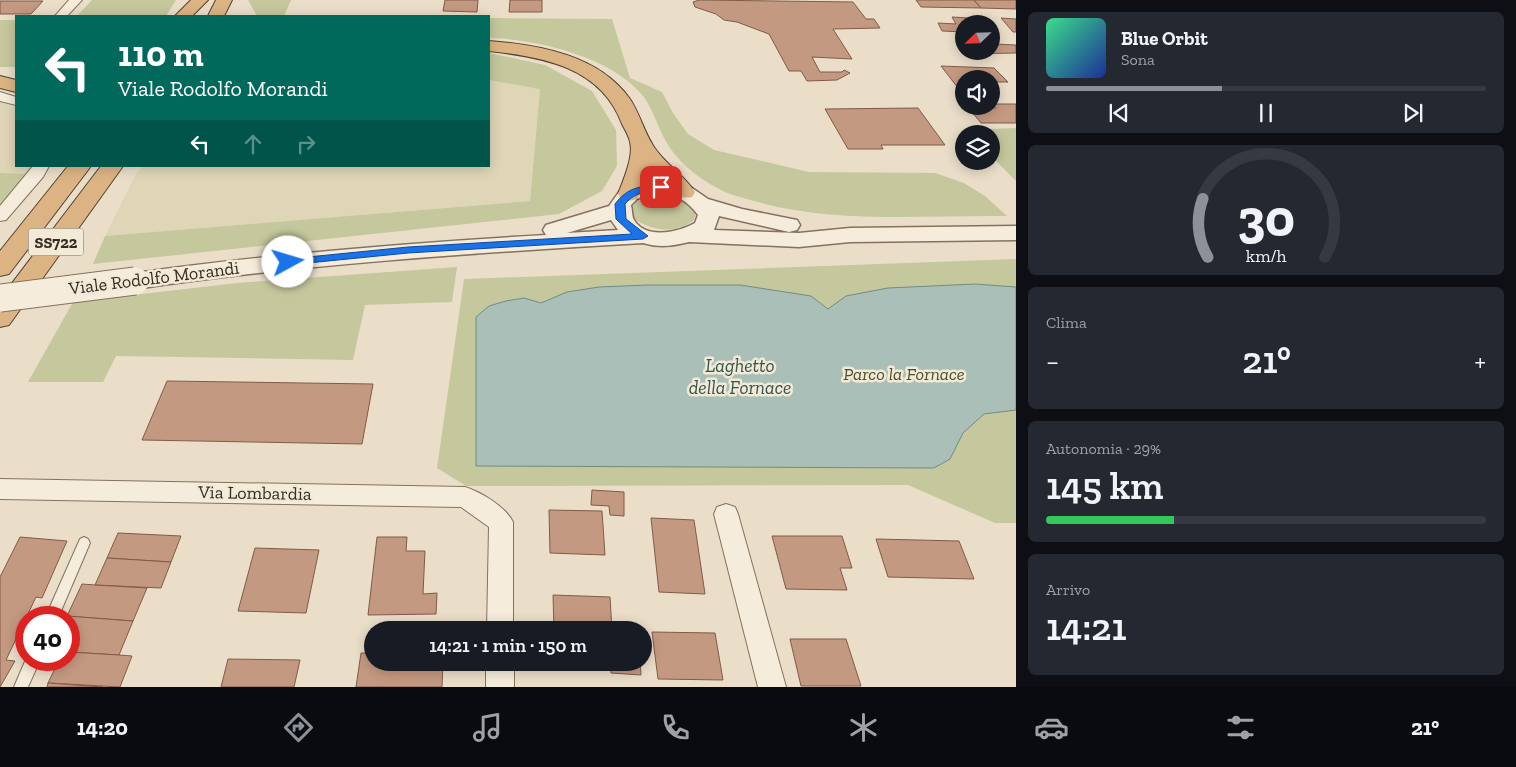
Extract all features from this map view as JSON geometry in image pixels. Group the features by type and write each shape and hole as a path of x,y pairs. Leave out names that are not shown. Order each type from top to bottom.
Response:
{"highway":[{"path":"183,15 200,0"},
{"path":"193,15 200,0"},
{"path":"216,15 224,0"},
{"path":"490,46 547,55 588,72 618,96 629,113 641,143 661,169 694,198"},
{"path":"0,76 15,75"},
{"path":"0,82 15,86"},
{"path":"624,202 638,172 641,143"},
{"path":"5,262 35,202 60,167"},
{"name":"SS722","path":"5,262 79,167"},
{"name":"SS722","path":"0,318 111,167"}],"street":[{"path":"62,15 76,0"},
{"path":"0,96 15,101"},
{"path":"0,216 37,174 40,167"},
{"name":"Viale Rodolfo Morandi","path":"487,246 557,229 624,202 649,187 667,187 694,198 772,223 850,235"},
{"path":"692,236 704,227 708,220 694,198"},
{"name":"Viale Rodolfo Morandi","path":"624,202 621,219 629,228 643,236"},
{"name":"Viale Rodolfo Morandi","path":"0,298 288,262 408,250 643,236 664,240 692,236 799,240 850,235 1016,233"},
{"name":"Via Lombardia","path":"0,489 465,496 501,522 500,621"},
{"path":"726,514 772,687"},
{"path":"500,671 500,687"}],"lane":[{"path":"57,606 84,543"},
{"path":"21,687 28,671"}],"shaded area":[{"path":"490,80 540,88 530,201 105,236 135,176 142,167 490,167"},
{"path":"0,102 15,108 15,167 33,167 30,174 0,173"}],"green space":[{"path":"92,0 176,0 167,15 78,15"},
{"path":"248,0 291,0 284,15 256,15"},
{"path":"490,18 612,19 630,78 662,92 673,113 688,134 714,150 809,172 935,173 964,183 985,196 1007,216 847,216 785,208 728,193 702,179 675,155 666,142 644,97 630,83 613,71 573,53 508,39 490,38"},
{"path":"0,20 15,20 15,67 0,67"},
{"path":"490,53 545,65 592,91 616,130 617,166 602,191 559,214 93,264 105,236 530,201 540,89 490,80"},
{"path":"1016,128 1016,181 1000,165 1000,129"},
{"path":"0,173 30,174 0,207"},
{"path":"657,195 676,198 690,204 696,214 694,220 679,228 664,230 648,226 633,218 633,207 637,200"},
{"name":"Laghetto della Fornace","path":"1016,259 1016,523 995,523 908,485 466,486 437,468 464,279"},
{"path":"457,267 452,302 365,305 353,360 116,356 103,382 28,382 73,302 237,283"}],"water":[{"name":"Laghetto della Fornace","path":"975,284 1016,287 1016,410 984,414 963,433 950,459 934,468 476,466 476,317 489,306 524,298 541,303 567,292 599,287 740,285 811,296 828,309 846,296 888,288"}],"building":[{"path":"445,0 478,0 477,12 443,11"},
{"path":"510,0 542,0 542,12 509,12"},
{"path":"699,0 853,2 866,19 874,19 880,28 833,29 852,59 812,57 820,72 842,72 844,70 850,73 837,80 807,81 801,71 789,71 769,34 737,22 724,20 716,14 695,7 693,2"},
{"path":"916,0 974,0 981,8 921,7"},
{"path":"974,0 1016,0 1016,9 981,8"},
{"path":"0,1 43,1 31,14 0,14"},
{"path":"1001,18 1016,19 1016,32 1013,32"},
{"path":"938,23 955,24 955,32 942,31"},
{"path":"1000,44 1016,45 1016,53 1000,53"},
{"path":"941,66 994,68 996,70 955,70 955,84"},
{"path":"1000,74 1008,82 1000,82"},
{"path":"1000,104 1016,104 1016,123 981,123 974,115 1000,115"},
{"path":"918,108 945,145 881,145 883,149 848,149 825,109"},
{"path":"167,381 373,384 362,444 142,440"},
{"path":"592,490 624,492 624,516 610,515 609,506 591,505"},
{"path":"549,510 602,511 605,555 550,553"},
{"path":"651,518 694,520 705,594 659,592"},
{"path":"118,533 181,536 171,562 107,558"},
{"path":"772,536 842,536 852,568 840,568 847,590 786,589"},
{"path":"20,537 67,541 42,598 36,597 32,606 15,606 15,641 6,660 15,661 0,687 0,577"},
{"path":"377,537 407,537 406,551 425,551 423,594 437,593 436,614 368,615"},
{"path":"876,539 959,541 974,579 888,577"},
{"path":"255,548 319,550 306,613 238,611"},
{"path":"107,558 171,562 161,588 95,585"},
{"path":"82,584 147,588 133,621 80,617 80,606 72,606"},
{"path":"553,595 610,597 611,621 554,621"},
{"path":"80,617 133,621 119,655 80,653"},
{"path":"652,632 715,633 723,680 658,679"},
{"path":"790,639 846,639 861,686 801,686"},
{"path":"80,653 132,656 120,687 48,683 54,671 80,671"},
{"path":"361,653 364,653 364,671 443,671 442,687 356,687"},
{"path":"228,659 300,660 294,687 221,687"},
{"path":"611,671 641,671 641,675 611,673"},
{"path":"48,683 103,687 47,687"}],"route":[{"path":"288,262 408,250 598,237 643,236 629,228 621,219 620,204 623,198 638,190 649,187 661,187"}],"park label":[{"name":"Parco la Fornace","path":"904,374"}]}
